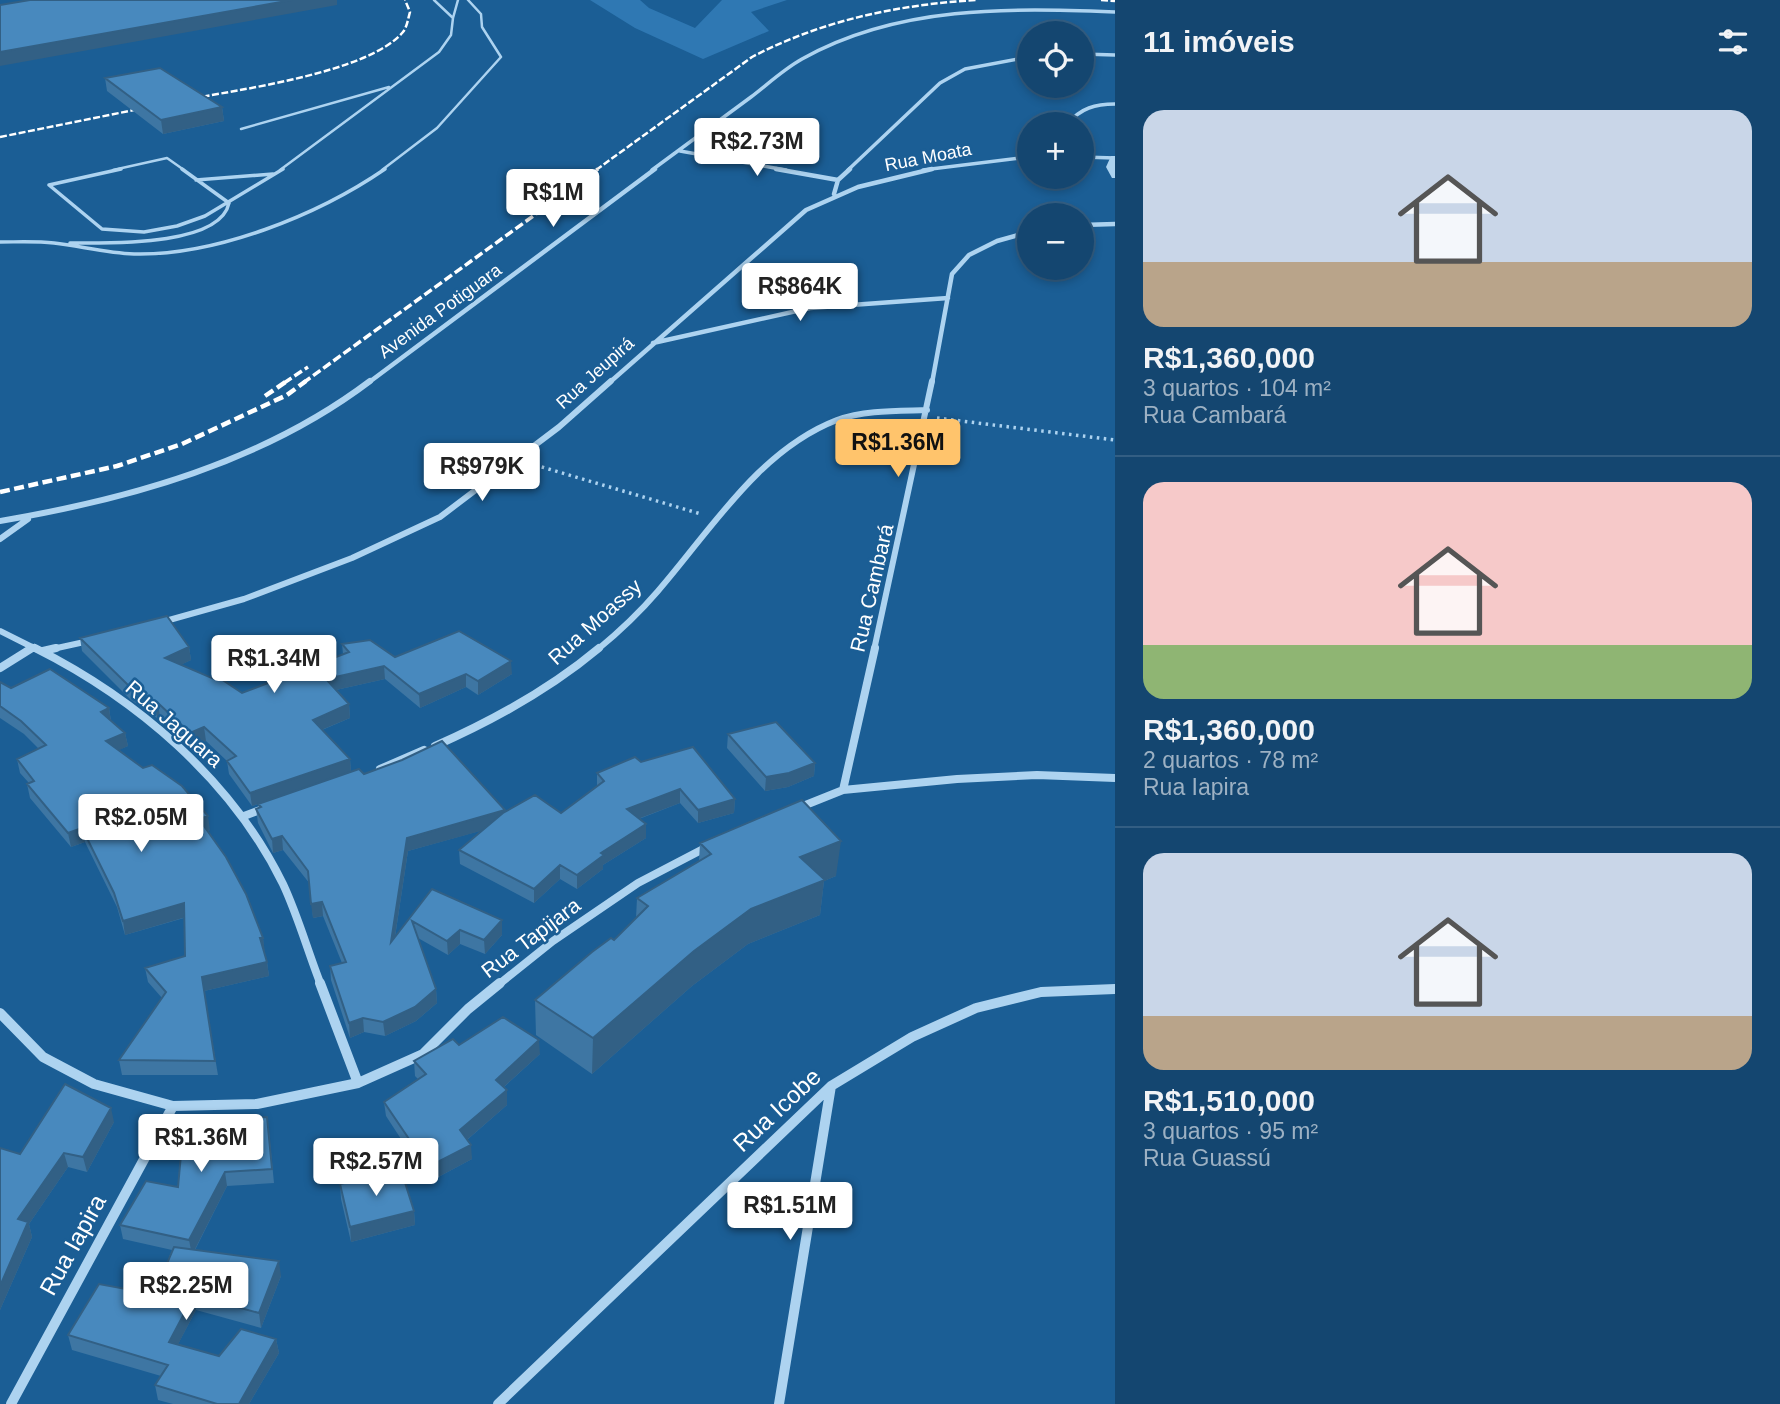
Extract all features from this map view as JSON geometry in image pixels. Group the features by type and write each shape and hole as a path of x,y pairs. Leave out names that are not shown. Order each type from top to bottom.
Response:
{"street":[{"name":"Avenida Potiguara","path":"0,521 127,495 180,478 290,434 340,404 800,60 828,43 860,31 942,15 994,11 1115,12"},
{"path":"1094,54 1115,55"},
{"path":"834,194 838,180 940,82 965,69 1017,59"},
{"path":"1079,112 1090,106 1115,104"},
{"path":"680,151 838,180"},
{"path":"1094,157 1115,158 1110,167 1115,176"},
{"name":"Rua Moata","path":"834,194 916,171 1017,159"},
{"name":"Rua Jeupirá","path":"156,624 244,599 352,558 440,517 559,427 806,210 834,194"},
{"path":"1094,225 1115,224"},
{"name":"Rua Cambará","path":"842,790 927,413 952,274 969,255 997,241 1017,235"},
{"path":"653,343 810,308 948,298"},
{"name":"Rua Moassy","path":"369,773 469,732 521,704 564,675 634,617 760,472 794,441 837,420 878,411 927,413"},
{"name":"Avenida Potiguara","path":"0,539 30,517"},
{"name":"Rua Jaguara","path":"0,631 43,651 101,685 157,727 210,777 244,816 279,877 358,1083"},
{"path":"43,651 93,640"},
{"path":"0,668 34,647"},
{"path":"791,810 842,790 1037,775 1115,778"},
{"path":"244,816 269,807"},
{"name":"Rua Tapijara","path":"0,1013 43,1056 53,1062 94,1084 173,1106 257,1104 358,1083 423,1054 468,1009 553,941 638,883 717,842"},
{"name":"Rua Icobe","path":"498,1404 831,1086 892,1049 965,1012 1000,999 1091,988 1115,989"},
{"path":"779,1404 831,1086"},
{"name":"Rua Iapira","path":"11,1404 173,1106"}],"lane":[{"path":"434,0 453,18"},
{"path":"229,203 167,158 48,185 101,229 125,233 188,222 216,212 275,173 439,52 451,35 458,0"},
{"path":"56,243 107,253 148,254 211,244 293,219 354,190 438,128 501,57 482,27 481,14 468,0"},
{"path":"241,129 394,86"},
{"path":"196,180 275,173"},
{"path":"0,242 154,240 212,226 226,215 229,203"}],"path":[{"path":"927,413 1115,440"},
{"path":"517,460 719,519"}],"shaded area":[{"path":"590,0 640,0 649,8 695,28 722,0 787,0 751,12 769,31 703,59 635,28"}],"building":[{"path":"30,0 292,0 0,52 0,5"},
{"path":"160,68 222,107 161,120 105,78"},
{"path":"167,616 189,647 165,658 214,679 218,677 242,693 349,652 342,644 370,640 395,657 459,631 511,661 478,681 466,674 419,694 384,666 326,679 349,704 313,720 350,759 250,793 227,761 236,756 204,727 190,733 158,703 155,705 129,686 80,638"},
{"path":"50,669 109,708 101,712 125,733 106,741 143,768 152,765 182,786 208,816 199,819 226,857 246,894 263,938 260,938 267,962 202,977 215,1061 119,1060 166,992 145,968 185,956 184,903 123,921 114,893 82,828 68,833 27,784 34,781 17,759 46,745 21,721 0,706 0,682 11,688"},
{"path":"776,722 815,763 789,773 766,777 728,734"},
{"path":"442,741 505,810 407,838 391,942 432,889 502,920 484,940 460,930 447,941 412,921 436,989 415,1007 383,1022 363,1018 349,1023 330,966 346,962 322,902 311,904 308,871 282,836 272,839 256,809 261,807 258,804 359,769 364,774"},
{"path":"693,747 735,799 698,810 680,789 627,809 646,824 601,853 604,855 577,875 560,865 534,889 459,850 503,813 535,795 561,813 604,781 597,773 635,757 641,762"},
{"path":"802,800 841,841 800,857 825,880 751,909 694,951 593,1038 535,1000 592,952 611,938 614,940 648,906 637,898 711,854 700,843"},
{"path":"503,1017 539,1040 496,1080 507,1090 460,1130 471,1145 428,1167 384,1102 426,1074 414,1061 453,1039 459,1045"},
{"path":"65,1084 111,1108 83,1157 64,1153 18,1219 28,1222 0,1286 0,1148 20,1154"},
{"path":"267,1117 272,1169 225,1172 189,1240 120,1225 146,1181 178,1187 184,1122"},
{"path":"401,1170 414,1211 350,1227 340,1184"},
{"path":"174,1247 279,1261 259,1313 194,1295 169,1342 219,1356 241,1329 276,1339 239,1404 217,1404 155,1385 168,1365 68,1335 99,1284 154,1294"}],"railway":[{"path":"184,100 300,78 362,59 386,46 403,32 410,12 405,0"},
{"path":"596,170 752,57 779,44 861,16 976,0"},
{"path":"1101,0 1115,1"},
{"path":"0,137 149,107"},
{"path":"303,383 598,169"},
{"path":"287,381 308,367"},
{"path":"265,396 287,381"},
{"path":"0,492 117,466 182,444 287,395 306,381"}]}
